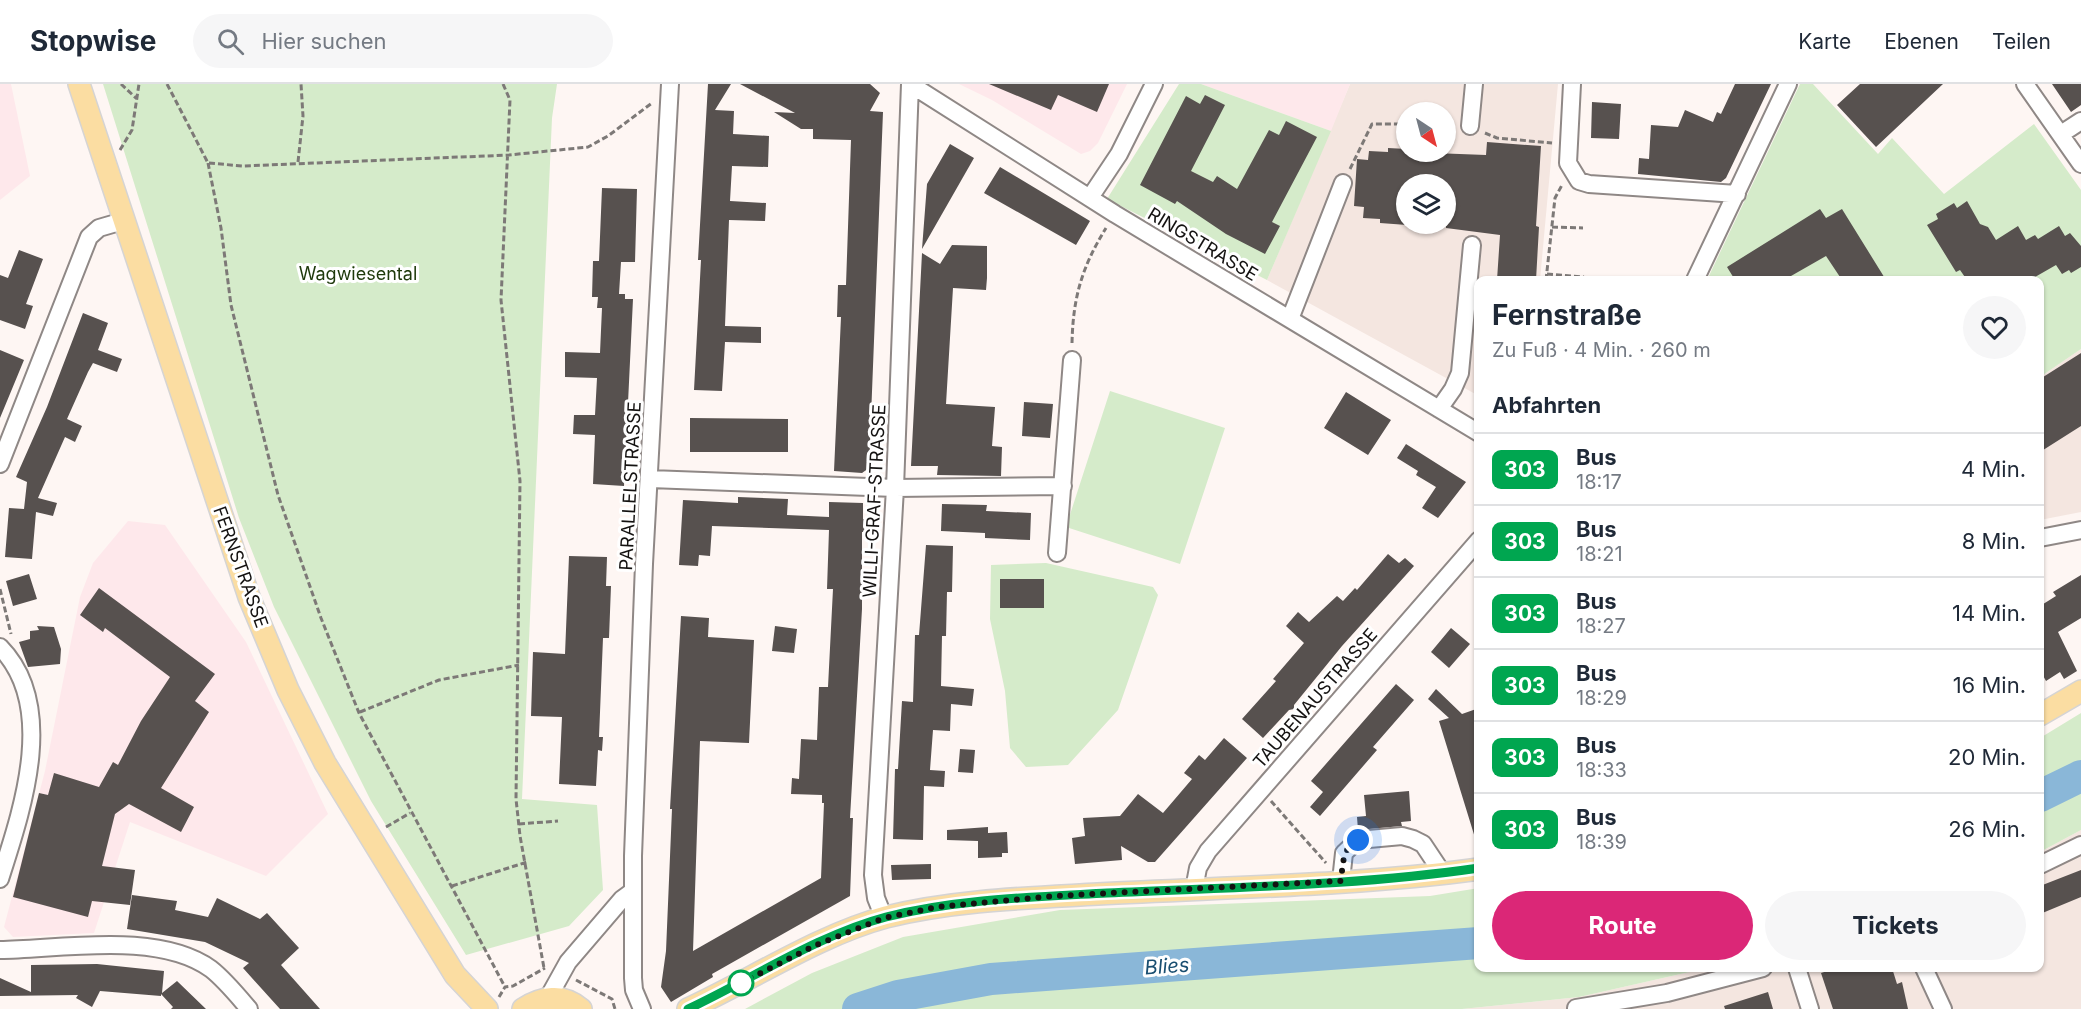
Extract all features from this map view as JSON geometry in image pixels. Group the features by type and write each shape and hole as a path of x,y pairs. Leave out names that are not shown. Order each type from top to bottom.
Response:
{"main road":[{"name":"FERNSTRASSE","path":"79,84 249,597 288,690 325,763 455,975 492,1005"},
{"path":"2044,714 2081,691"},
{"path":"688,1009 816,945 884,918 937,907 1054,896 1443,874 1474,869"},
{"path":"523,1009 535,1001 548,998 568,1001 580,1009"}],"street":[{"name":"PARALLELSTRASSE","path":"642,1009 634,990 633,978 633,891 644,564 670,84"},
{"name":"RINGSTRASSE","path":"910,84 1091,196 1115,214 1474,430"},
{"name":"WILLI-GRAF-STRASSE","path":"884,918 876,898 873,875 895,488 910,84"},
{"path":"1091,196 1119,154 1154,84"},
{"path":"1470,126 1473,84"},
{"path":"1572,84 1568,163 1579,181 1589,184 1737,194"},
{"path":"1697,276 1788,84"},
{"path":"2025,84 2081,164"},
{"path":"2061,134 2081,122"},
{"path":"1290,319 1343,183"},
{"path":"0,464 85,245 99,228 123,221"},
{"path":"1439,409 1453,389 1460,373 1472,245"},
{"path":"1057,553 1072,360"},
{"path":"650,479 895,488 1063,486"},
{"path":"2044,537 2081,530"},
{"name":"TAUBENAUSTRASSE","path":"1194,889 1198,868 1208,851 1474,546"},
{"path":"0,647 18,670 32,712 32,743 15,832 0,879"},
{"path":"1338,881 1344,853 1351,843 1358,840 1402,837 1423,844 1443,874"},
{"path":"2044,863 2081,845"},
{"path":"548,998 568,962 622,899 633,891"},
{"path":"0,950 130,946 180,953 211,969 249,1009"},
{"path":"1575,1008 1667,993 1748,972"},
{"path":"1798,972 1810,1009"},
{"path":"1926,972 1943,1009"}],"path":[{"path":"121,84 137,99"},
{"path":"105,161 119,153 132,130 139,84"},
{"path":"167,84 208,163 221,228 231,305 278,495 321,618 359,712 410,813 452,886 505,987"},
{"path":"298,162 303,116 301,84"},
{"path":"503,84 510,100 501,300 520,481 516,800 544,969"},
{"path":"208,163 243,166 509,155 588,147 608,136 653,102 669,102"},
{"path":"1343,183 1372,124 1396,124"},
{"path":"1456,125 1470,126 1497,138 1569,145"},
{"path":"1572,276 1547,274 1554,198 1564,180 1573,173"},
{"path":"1072,360 1074,301 1079,282 1093,250 1115,214"},
{"path":"1552,227 1583,228"},
{"path":"0,589 18,670"},
{"path":"359,712 439,680 519,665"},
{"path":"1261,791 1324,858 1338,881"},
{"path":"370,836 410,813"},
{"path":"519,825 558,820"},
{"path":"452,886 527,862"},
{"path":"492,1005 505,987 513,986 550,968 612,999 615,1009"}],"shaded area":[{"path":"0,84 11,84 30,176 0,200"},
{"path":"959,84 1127,84 1098,143 1090,151 1081,154 992,100"},
{"path":"1201,84 1350,84 1331,131"},
{"path":"1350,84 1558,84 1540,276 1474,276 1474,393 1267,280"},
{"path":"2081,349 2081,512 2044,519 2044,374"},
{"path":"128,521 165,525 246,642 328,814 266,876 130,822 94,933 13,937 4,927 45,771 80,597 93,563"},
{"path":"2081,830 2081,1009 1462,1009 1579,997 1689,972 2044,972 2044,850"}],"green space":[{"name":"Wagwiesental","path":"103,84 557,84 552,118 522,799 597,805 603,890 569,926 466,955 371,801 274,607 239,518"},
{"path":"1179,84 1201,84 1331,131 1267,280 1107,199"},
{"path":"1800,84 1813,84 1878,154 1892,138 1944,194 2034,124 2081,190 2081,349 2044,374 2044,276 1709,276"},
{"path":"1110,391 1225,428 1180,564 1066,527"},
{"path":"1046,563 1153,587 1158,595 1118,710 1068,765 1026,767 1010,748 1005,691 990,619 991,565"},
{"path":"2081,713 2081,830 2044,850 2044,736"},
{"path":"1474,889 1474,972 1689,972 1579,997 1462,1009 745,1009 812,973 903,937 1060,910 1430,896"}],"building":[{"path":"708,84 731,84 715,110 734,111 733,134 769,136 768,167 732,166 730,201 766,203 765,221 729,220 725,326 761,327 761,343 725,342 722,391 694,390 701,260 698,260"},
{"path":"740,84 870,84 880,93 870,111 883,112 869,468 862,473 834,471 841,317 837,317 838,285 846,285 851,140 813,139 813,129 801,129 774,112 795,113"},
{"path":"989,84 1109,84 1097,112 1058,95 1051,110"},
{"path":"1735,84 1771,84 1726,178 1721,182 1638,174 1639,158 1649,159 1651,125 1678,127 1685,110 1713,122 1717,112 1721,114"},
{"path":"1860,84 1943,84 1876,147 1837,105"},
{"path":"2052,84 2081,84 2081,105 2071,112"},
{"path":"1205,95 1225,105 1191,171 1213,182 1217,176 1237,189 1269,130 1279,135 1286,121 1317,137 1272,222 1280,226 1265,254 1226,234 1177,201 1175,204 1140,185 1186,96 1200,104"},
{"path":"1592,102 1621,104 1619,139 1591,138"},
{"path":"1487,142 1541,146 1536,226 1539,227 1536,276 1497,276 1500,235 1456,229 1456,174 1396,174 1396,224 1380,223 1380,219 1363,218 1364,207 1354,206 1357,159 1368,160 1369,151 1388,152 1388,148 1396,148 1396,162 1456,162 1456,154 1486,155"},
{"path":"950,144 974,158 922,249 927,184"},
{"path":"1000,167 1090,221 1076,245 984,193"},
{"path":"602,188 637,189 635,262 621,262 619,294 625,294 625,299 633,299 624,486 593,484 595,435 573,434 574,415 595,415 597,378 565,377 565,352 600,353 602,308 597,308 598,297 592,297 593,261 599,261"},
{"path":"1967,201 1980,224 1988,227 1996,240 2018,226 2026,240 2035,235 2038,239 2059,226 2065,236 2070,233 2081,246 2081,267 2071,273 2069,270 2062,274 2056,265 2037,276 1964,276 1960,270 1956,272 1927,225 1938,219 1936,214 1954,203 1957,208"},
{"path":"1820,209 1826,218 1842,209 1884,276 1839,276 1826,256 1791,276 1733,276 1727,267"},
{"path":"952,245 987,246 987,278 986,290 953,288 946,404 995,407 992,446 1002,447 1001,476 937,475 938,466 911,466 922,253 940,264"},
{"path":"19,250 43,259 26,304 33,306 25,329 0,320 0,275 8,278"},
{"path":"83,313 108,323 98,350 122,359 117,372 93,363 88,372 67,419 82,426 75,442 65,437 38,498 57,503 53,516 36,512 32,559 5,557 9,508 24,509 27,482 16,477 47,407"},
{"path":"0,350 24,360 0,418"},
{"path":"2081,353 2081,426 2044,449 2044,376"},
{"path":"1346,392 1391,420 1368,455 1324,428"},
{"path":"1024,402 1053,404 1050,438 1022,436"},
{"path":"690,418 788,419 788,452 690,452"},
{"path":"1406,444 1466,482 1438,518 1422,508 1436,487 1416,475 1418,471 1397,458"},
{"path":"738,497 788,499 787,515 829,517 829,502 863,503 863,519 866,519 865,532 862,532 862,609 850,818 853,818 850,896 712,974 713,977 671,1002 661,987 666,951 672,809 670,809 681,616 709,618 708,637 754,640 749,743 700,741 693,951 821,878 824,803 822,803 822,795 791,794 792,778 799,779 801,739 817,740 819,687 828,687 833,589 827,589 829,530 712,526 710,556 699,555 698,566 679,565 683,500 738,503"},
{"path":"942,504 987,505 986,511 1031,513 1030,540 985,538 985,533 941,531"},
{"path":"926,545 953,546 952,592 947,592 946,636 942,636 941,686 974,689 972,706 951,704 950,731 933,730 930,770 945,771 944,787 924,786 923,840 893,839 895,769 898,769 902,701 913,702 915,635 919,635"},
{"path":"1388,554 1399,563 1405,558 1414,566 1342,646 1294,705 1294,709 1289,710 1263,738 1242,719 1276,681 1273,679 1304,643 1286,626 1298,612 1309,622 1337,596 1343,601 1355,588 1357,590"},
{"path":"569,556 607,557 606,586 611,586 609,638 603,638 599,737 603,737 602,751 598,750 596,786 559,784 562,717 531,716 533,652 565,654"},
{"path":"29,574 37,599 13,606 6,581"},
{"path":"2081,575 2081,618 2058,632 2077,671 2064,679 2060,672 2046,681 2044,677 2044,604 2056,596 2053,592"},
{"path":"1000,579 1044,579 1044,608 1000,608"},
{"path":"99,588 215,674 195,701 209,712 161,788 194,807 181,832 129,804 115,814 102,866 135,870 130,905 92,901 88,917 13,897 39,793 48,795 54,773 99,787 113,762 118,765 141,721 170,677 105,628 103,632 80,615"},
{"path":"37,626 54,627 61,649 60,664 28,667 19,642 30,639 30,631 39,630"},
{"path":"775,626 797,629 794,653 772,651"},
{"path":"1451,628 1470,644 1449,668 1431,652"},
{"path":"1396,684 1414,700 1373,747 1377,750 1320,816 1310,807 1323,792 1311,781"},
{"path":"1436,689 1462,714 1474,710 1474,835 1439,721 1449,718 1428,699"},
{"path":"1224,738 1247,758 1155,862 1148,862 1121,846 1122,860 1075,864 1072,838 1085,836 1083,818 1120,816 1138,794 1163,813 1192,779 1184,773 1199,755 1205,760"},
{"path":"960,749 975,750 973,773 958,772"},
{"path":"1409,791 1411,821 1401,822 1402,826 1358,830 1357,817 1366,816 1364,795"},
{"path":"988,827 988,833 1007,832 1008,853 1002,853 1002,857 978,858 978,841 947,840 947,830"},
{"path":"931,864 931,879 892,880 891,865"},
{"path":"2081,870 2081,897 2044,912 2044,884"},
{"path":"132,895 177,901 175,910 208,917 217,898 260,919 267,913 299,948 281,965 320,1009 280,1009 243,968 249,963 205,942 127,929"},
{"path":"97,964 164,971 162,993 177,981 206,1009 171,1009 173,1007 161,994 161,996 100,991 92,1007 76,998 78,995 0,996 0,978 31,992 31,965"},
{"path":"1893,972 1897,984 1902,982 1908,1009 1833,1009 1821,973"},
{"path":"1768,992 1773,1009 1725,1009 1724,1006"}],"waterway":[{"name":"Blies","path":"2044,794 2081,776"},
{"name":"Blies","path":"858,1009 898,996 991,979 1474,943"}],"bus line":[{"name":"303","path":"688,1009 816,945 884,918 937,907 1054,896 1380,879 1443,874 1474,869"}],"route":[{"path":"741,983 816,945 884,918 937,907 1054,896 1341,881 1344,853 1351,843 1358,840"}]}
